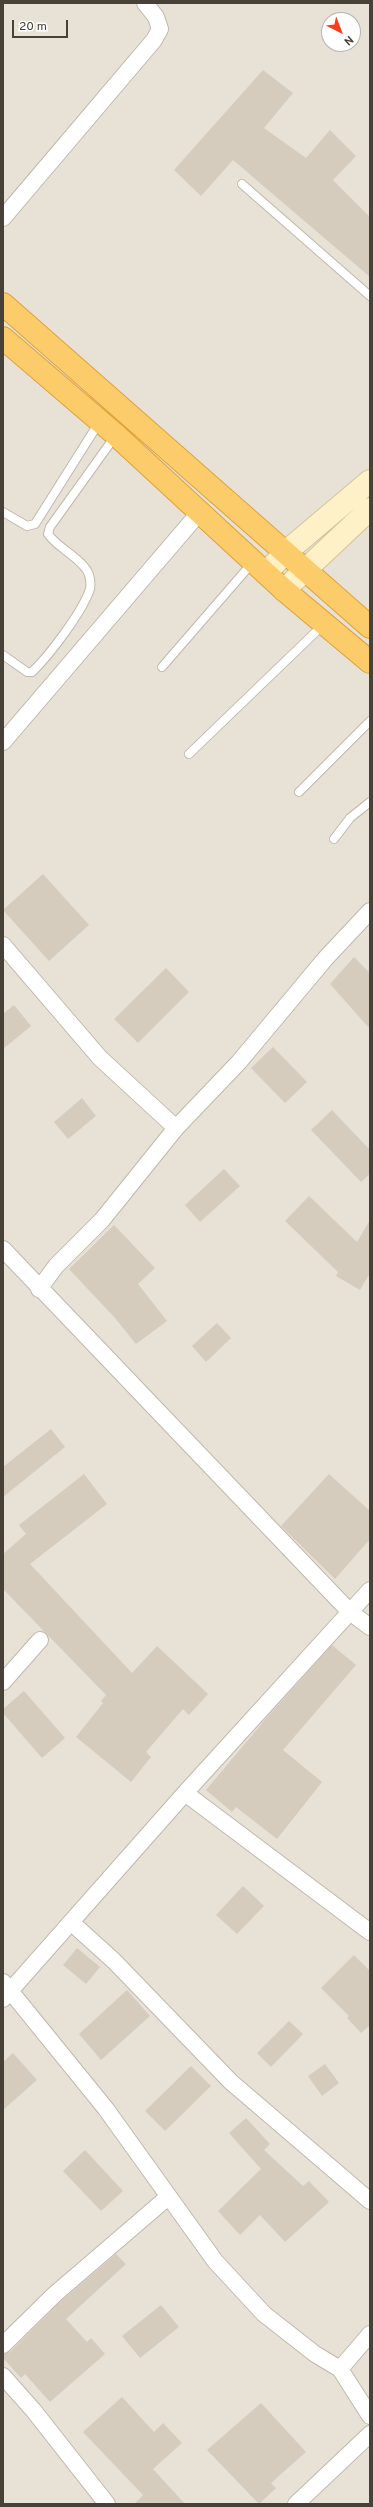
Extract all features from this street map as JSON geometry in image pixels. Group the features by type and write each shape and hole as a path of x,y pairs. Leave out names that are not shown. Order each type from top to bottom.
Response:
{"highway":[{"path":"3,304 370,627"},
{"path":"3,338 108,428 284,590 370,662"}],"street":[{"path":"3,218 154,40 160,29 156,17 145,3"},
{"path":"259,567 286,552 370,481"},
{"path":"284,590 307,570 370,509"},
{"path":"3,742 199,513"},
{"path":"39,1289 56,1266 102,1220 176,1128 239,1062 324,959 370,911"},
{"path":"3,945 100,1058 176,1128"},
{"path":"3,1249 39,1289 350,1612 370,1627"},
{"path":"370,1590 185,1793 72,1923 6,1991 106,2109 215,2261 264,2314 315,2354 340,2369 370,2416"},
{"path":"3,1682 40,1640"},
{"path":"185,1793 370,1932"},
{"path":"72,1923 114,1961 231,2082 370,2201"},
{"path":"3,2345 55,2294 168,2197"},
{"path":"340,2369 370,2334"},
{"path":"3,2376 34,2411 107,2504"},
{"path":"296,2504 370,2434"}],"lane":[{"path":"242,184 370,296"},
{"path":"3,512 28,526 34,524 108,428"},
{"path":"3,655 27,672 32,672 85,602 90,588 90,576 86,569 54,542 48,534 50,527 108,428"},
{"path":"162,667 259,567"},
{"path":"189,754 325,624"},
{"path":"299,792 370,721"},
{"path":"334,839 350,818 370,802"}],"shaded area":[{"path":"3,3 370,3 370,2504 3,2504"}],"building":[{"path":"263,70 293,93 264,128 306,158 330,130 356,156 333,180 370,217 370,277 233,160 201,196 174,170"},
{"path":"43,874 89,925 49,961 3,910"},
{"path":"354,957 370,973 370,1029 330,984"},
{"path":"166,968 189,992 138,1043 114,1019"},
{"path":"14,1005 31,1026 3,1049 3,1014"},
{"path":"273,1047 307,1082 285,1103 251,1068"},
{"path":"82,1098 96,1116 68,1139 54,1122"},
{"path":"332,1110 370,1150 370,1174 361,1182 311,1130"},
{"path":"224,1169 240,1186 200,1222 185,1205"},
{"path":"309,1196 357,1242 370,1220 370,1273 360,1290 336,1276 338,1272 285,1221"},
{"path":"114,1225 155,1268 138,1284 167,1321 136,1344 115,1318 69,1269"},
{"path":"217,1323 231,1338 206,1362 192,1346"},
{"path":"51,1429 65,1447 3,1497 3,1467"},
{"path":"84,1474 107,1504 30,1564 132,1673 157,1646 208,1694 189,1715 183,1709 146,1752 151,1757 131,1782 76,1737 103,1703 101,1701 106,1695 3,1589 3,1554 26,1534 19,1525"},
{"path":"329,1474 370,1511 370,1539 335,1579 281,1526"},
{"path":"332,1645 356,1665 283,1750 322,1782 277,1839 236,1807 232,1812 206,1790 269,1715"},
{"path":"24,1691 65,1738 42,1758 3,1713 3,1709"},
{"path":"243,1886 264,1906 237,1934 216,1915"},
{"path":"77,1948 100,1967 86,1984 63,1965"},
{"path":"354,1955 370,1971 370,2025 361,2033 347,2018 349,2016 321,1988"},
{"path":"127,1990 150,2016 101,2060 79,2034"},
{"path":"289,2021 303,2034 271,2067 257,2053"},
{"path":"13,2053 37,2080 3,2110 3,2062"},
{"path":"325,2064 339,2083 322,2096 308,2076"},
{"path":"191,2066 211,2086 165,2131 145,2111"},
{"path":"246,2118 270,2144 264,2150 303,2186 309,2181 329,2202 285,2242 260,2215 240,2235 218,2211 261,2169 229,2133"},
{"path":"85,2150 123,2191 101,2211 63,2171"},
{"path":"116,2254 126,2264 66,2319 87,2342 91,2338 105,2354 50,2402 25,2374 21,2378 3,2358 3,2354 10,2352 61,2301"},
{"path":"161,2305 179,2327 140,2358 122,2336"},
{"path":"122,2397 154,2432 163,2423 182,2443 153,2469 185,2504 134,2504 143,2495 83,2432"},
{"path":"261,2403 306,2452 271,2483 276,2488 259,2504 207,2450"}]}
